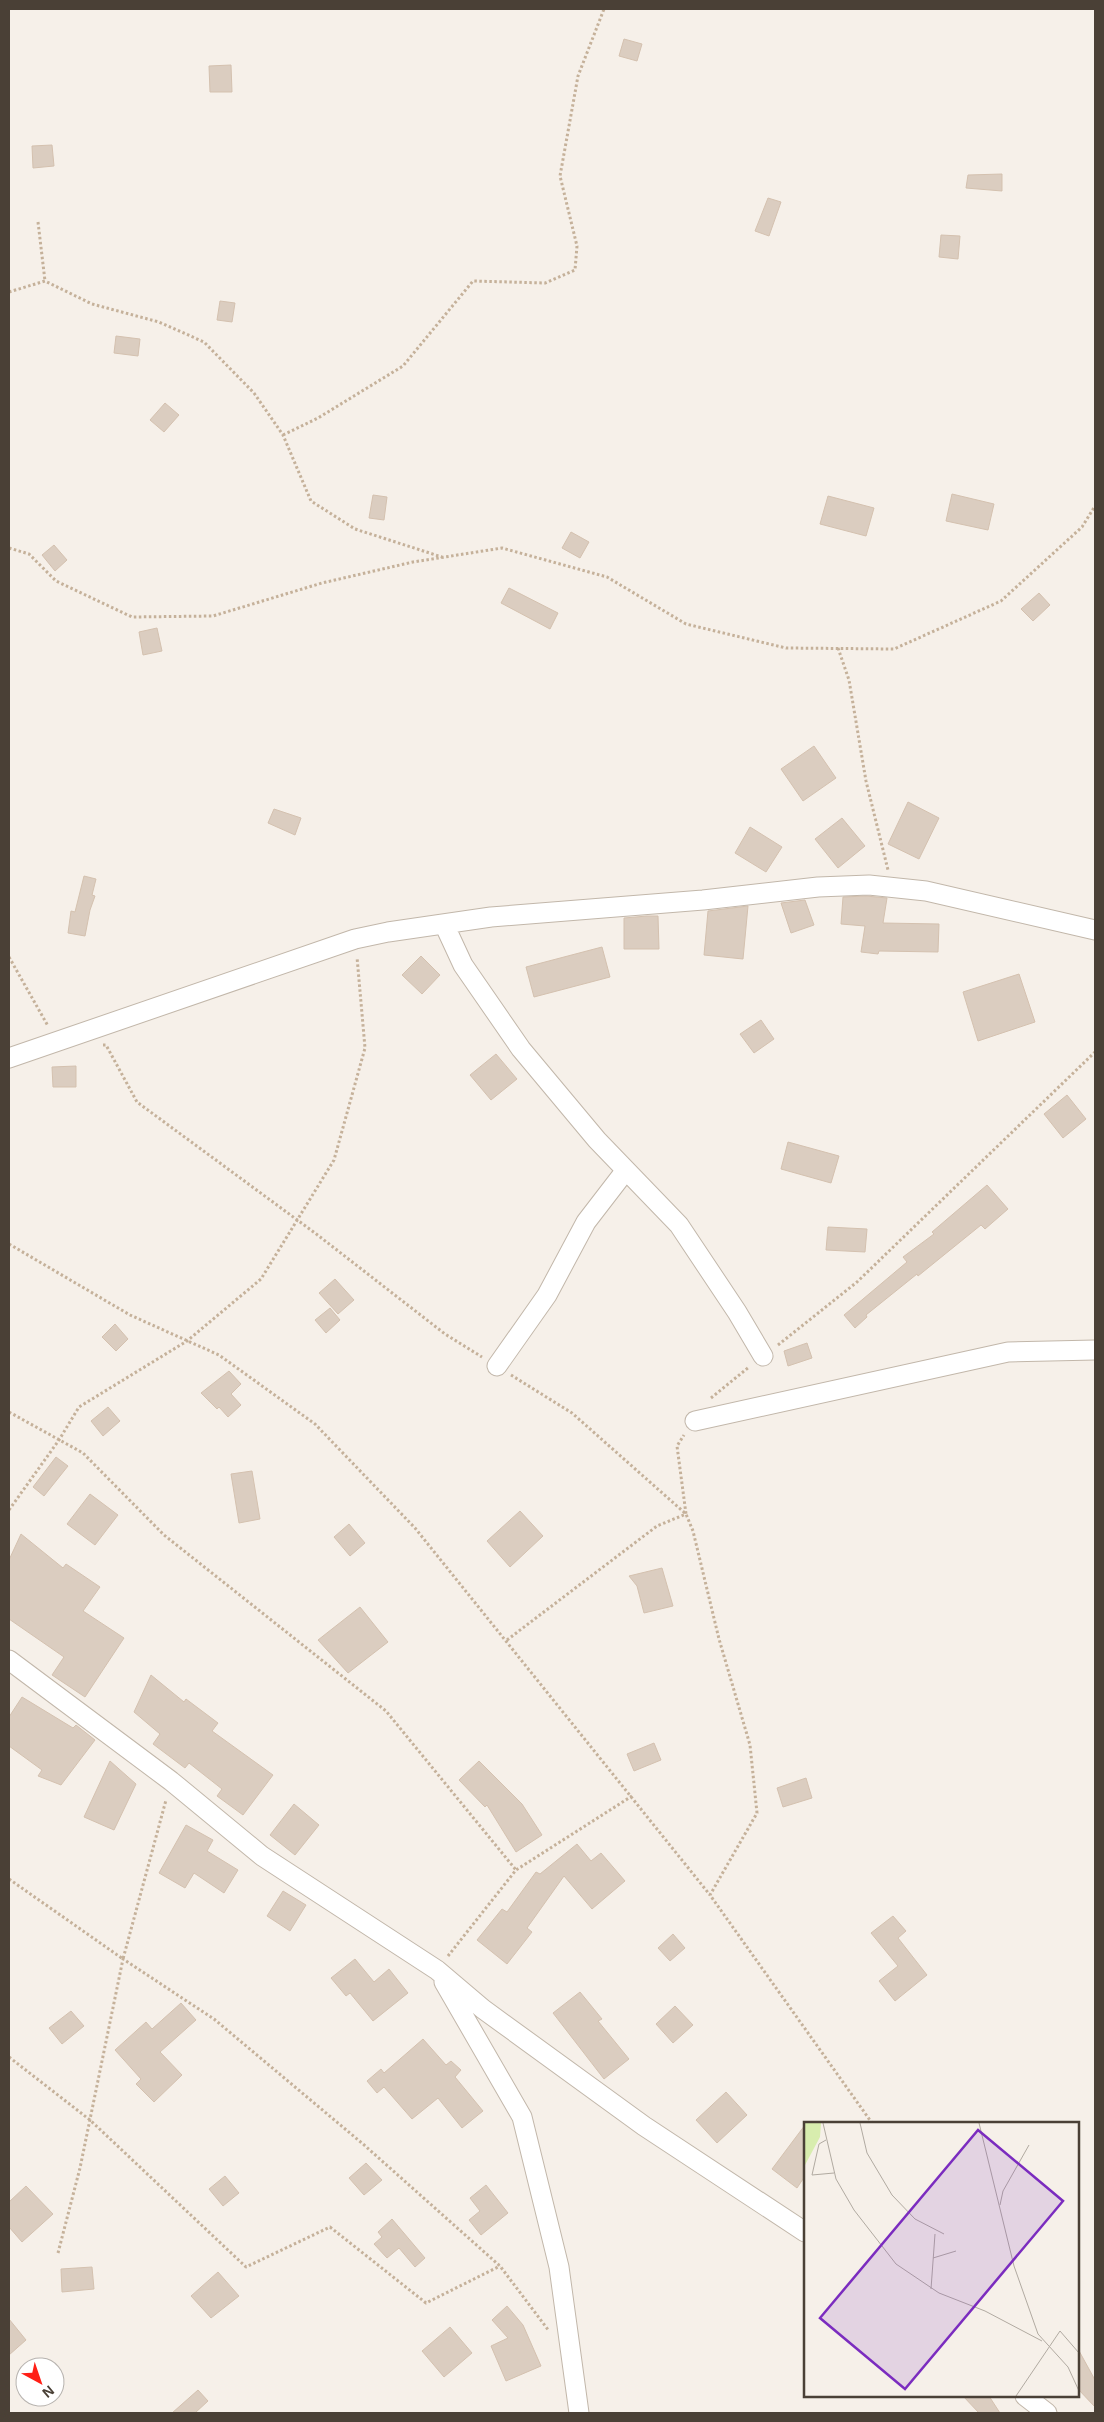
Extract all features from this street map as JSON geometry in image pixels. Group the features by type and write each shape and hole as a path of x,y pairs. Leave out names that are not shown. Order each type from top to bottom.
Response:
{"street":[{"path":"9,1058 56,1040 355,939 491,917 703,900 818,887 869,885 926,891 1095,930"},
{"path":"444,924 463,965 521,1049 597,1140 679,1225 737,1312 763,1356"},
{"path":"497,1366 547,1295 586,1222 626,1170"},
{"path":"695,1421 1008,1352 1095,1350"},
{"path":"9,1660 171,1781 262,1856 437,1970 483,2009 644,2126 804,2231"},
{"path":"437,1970 522,2117 558,2267 579,2413"},
{"path":"1026,2397 1047,2413"}],"path":[{"path":"283,435 318,418 403,366 473,281 545,283 575,270 577,246 560,176 578,76 604,9"},
{"path":"38,222 45,281"},
{"path":"9,292 45,281 92,304 159,322 204,342 254,393 283,435 311,501 355,529 442,558"},
{"path":"9,548 29,554 56,581 132,617 213,616 322,583 413,562 502,548 607,577 686,624 786,648 894,649 1001,601 1082,528 1095,506"},
{"path":"838,648 849,680 866,781 893,888"},
{"path":"9,1510 80,1407 187,1341 261,1279 334,1160 365,1048 355,939"},
{"path":"9,957 56,1040"},
{"path":"98,1044 106,1045 138,1102 297,1220 445,1334 572,1413 686,1514"},
{"path":"710,1895 757,1813 750,1745 719,1639 693,1532 686,1514 676,1446 712,1397 856,1282 1095,1052"},
{"path":"9,1244 130,1315 219,1355 315,1424 415,1528 632,1796 710,1895 871,2122"},
{"path":"9,1412 83,1453 164,1535 386,1711 516,1870"},
{"path":"507,1640 657,1526 686,1514"},
{"path":"58,2253 90,2120 123,1959 171,1781"},
{"path":"437,1970 516,1870 632,1796"},
{"path":"9,1879 123,1959 214,2019 363,2144 500,2266 550,2332"},
{"path":"9,2057 90,2120 246,2267 330,2228 426,2303 500,2266"}],"building":[{"path":"624,39 642,44 637,61 619,56"},
{"path":"231,65 232,92 210,92 209,66"},
{"path":"52,145 54,166 33,168 32,146"},
{"path":"1002,174 1002,191 966,188 968,175"},
{"path":"768,198 781,202 769,236 755,231"},
{"path":"941,235 960,236 958,259 939,257"},
{"path":"220,301 235,303 232,322 217,320"},
{"path":"116,336 140,339 138,356 114,353"},
{"path":"165,403 179,415 164,432 150,420"},
{"path":"952,494 994,504 988,530 946,521"},
{"path":"373,495 387,497 384,520 369,518"},
{"path":"828,496 874,508 866,536 820,524"},
{"path":"571,532 589,542 580,558 562,548"},
{"path":"54,545 67,560 55,571 42,555"},
{"path":"509,588 558,613 550,629 501,603"},
{"path":"1039,593 1050,605 1033,621 1021,609"},
{"path":"157,628 162,651 143,655 139,632"},
{"path":"814,746 836,778 803,801 781,769"},
{"path":"908,802 939,818 919,859 888,844"},
{"path":"274,809 301,818 295,835 268,823"},
{"path":"842,818 865,846 838,868 815,839"},
{"path":"750,827 782,847 766,872 735,853"},
{"path":"84,876 96,879 92,895 95,896 85,936 68,933 71,911 75,912"},
{"path":"866,896 887,898 883,923 939,924 938,952 879,951 878,954 861,952 865,926 841,924 843,897"},
{"path":"805,900 814,925 791,933 781,903"},
{"path":"748,906 743,959 704,955 708,911"},
{"path":"658,916 659,949 624,949 624,918"},
{"path":"602,947 610,977 534,997 526,967"},
{"path":"421,956 440,975 422,994 402,975"},
{"path":"1019,974 1035,1022 978,1041 963,992"},
{"path":"761,1020 774,1039 754,1053 740,1034"},
{"path":"496,1054 517,1079 491,1100 470,1075"},
{"path":"76,1066 76,1087 53,1087 52,1067"},
{"path":"1067,1095 1086,1119 1063,1138 1044,1114"},
{"path":"788,1142 839,1156 831,1183 781,1169"},
{"path":"987,1185 1008,1209 985,1229 981,1225 918,1276 917,1274 866,1315 867,1317 855,1328 844,1315 907,1262 903,1257 934,1234 932,1232"},
{"path":"828,1227 867,1229 865,1252 826,1250"},
{"path":"335,1279 354,1300 338,1314 319,1293"},
{"path":"330,1308 340,1320 326,1333 315,1320"},
{"path":"115,1324 128,1339 116,1351 102,1337"},
{"path":"807,1343 812,1358 788,1366 784,1351"},
{"path":"229,1371 241,1384 231,1394 241,1405 228,1417 201,1393"},
{"path":"108,1407 120,1421 103,1436 91,1421"},
{"path":"56,1457 68,1466 44,1496 33,1487"},
{"path":"252,1471 260,1519 239,1523 231,1474"},
{"path":"90,1494 118,1515 95,1545 67,1524"},
{"path":"520,1511 543,1536 510,1567 487,1541"},
{"path":"349,1524 365,1543 350,1556 334,1537"},
{"path":"21,1534 63,1568 66,1564 100,1587 83,1611 124,1638 85,1697 52,1675 64,1657 9,1619 9,1560"},
{"path":"662,1568 673,1606 644,1613 637,1586 629,1576"},
{"path":"360,1607 388,1642 348,1673 318,1640"},
{"path":"151,1675 184,1702 186,1699 218,1723 212,1731 273,1775 243,1815 217,1796 222,1789 189,1763 185,1768 153,1744 160,1734 134,1712"},
{"path":"22,1697 73,1728 76,1725 95,1740 61,1785 38,1776 42,1770 9,1746 9,1717"},
{"path":"654,1743 661,1760 634,1771 627,1754"},
{"path":"110,1761 136,1784 114,1830 84,1817"},
{"path":"479,1761 522,1804 542,1835 516,1852 487,1805 485,1807 459,1780"},
{"path":"806,1778 812,1798 783,1807 777,1788"},
{"path":"294,1804 319,1825 295,1855 270,1835"},
{"path":"186,1825 213,1840 207,1851 238,1870 224,1893 194,1873 185,1888 159,1873"},
{"path":"577,1844 591,1861 601,1853 625,1881 592,1909 564,1876 527,1928 532,1932 507,1964 477,1940 502,1909 507,1912 536,1872 540,1874"},
{"path":"283,1891 306,1905 290,1931 267,1916"},
{"path":"893,1916 906,1931 898,1938 927,1975 895,2001 879,1981 898,1966 871,1933"},
{"path":"673,1934 685,1948 670,1961 658,1948"},
{"path":"355,1959 374,1982 389,1969 408,1993 373,2021 350,1993 346,1996 331,1978"},
{"path":"580,1992 602,2019 598,2021 629,2059 604,2079 553,2013"},
{"path":"181,2003 196,2020 160,2052 182,2075 154,2102 136,2084 141,2079 115,2050 146,2022 152,2029"},
{"path":"675,2006 693,2025 673,2043 656,2024"},
{"path":"71,2011 84,2026 62,2044 49,2028"},
{"path":"423,2039 446,2065 451,2061 461,2070 455,2077 483,2111 462,2128 438,2098 412,2119 384,2087 377,2093 367,2081 381,2069 384,2073"},
{"path":"726,2092 747,2115 717,2143 696,2120"},
{"path":"804,2126 804,2178 797,2188 772,2169"},
{"path":"366,2163 382,2180 364,2195 349,2178"},
{"path":"225,2176 239,2193 223,2206 209,2189"},
{"path":"486,2185 508,2213 481,2235 469,2220 480,2211 470,2198"},
{"path":"26,2186 53,2214 22,2242 9,2227 9,2202"},
{"path":"392,2219 425,2258 415,2267 399,2248 387,2258 374,2244 382,2237 378,2232"},
{"path":"92,2267 94,2289 62,2292 61,2269"},
{"path":"218,2272 239,2296 211,2318 191,2296"},
{"path":"507,2306 523,2325 541,2366 506,2381 491,2346 508,2338 492,2320"},
{"path":"9,2319 26,2340 9,2355"},
{"path":"450,2327 472,2353 444,2377 422,2351"},
{"path":"1079,2351 1095,2380 1095,2407 1079,2390"},
{"path":"198,2390 208,2401 195,2413 172,2413"},
{"path":"964,2397 990,2397 1000,2413 979,2413"}]}
